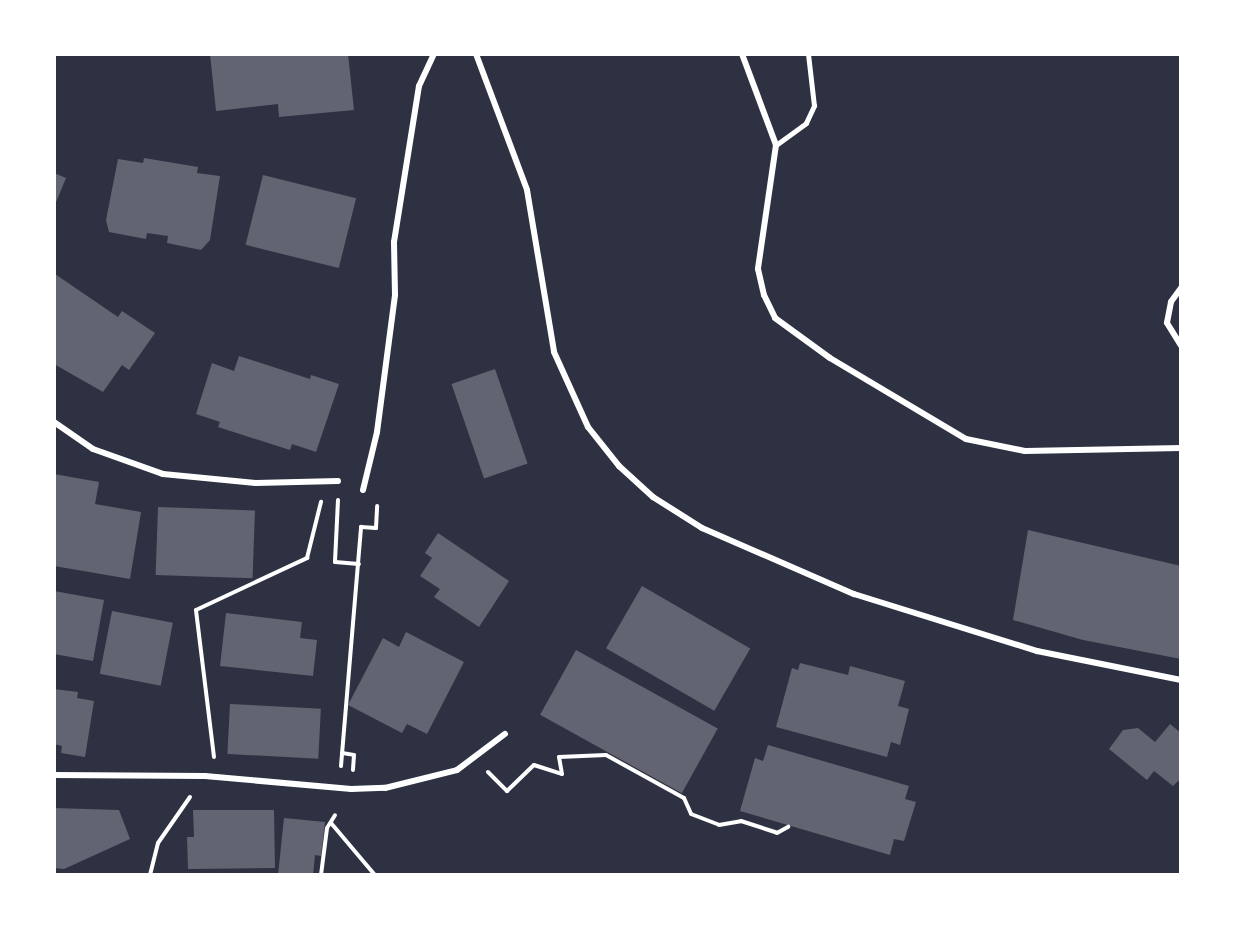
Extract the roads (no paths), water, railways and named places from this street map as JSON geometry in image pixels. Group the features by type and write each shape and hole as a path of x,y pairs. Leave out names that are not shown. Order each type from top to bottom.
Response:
{"street":[{"path":"363,490 378,420 395,295 394,242 419,86 434,54"},
{"path":"476,54 527,190 554,352 588,427 619,466 653,496 702,528 854,594 1037,651 1181,680"},
{"path":"742,54 776,145 758,269 764,295 775,318 796,336 966,439 1025,451 1181,448"},
{"path":"1181,288 1171,302 1167,323 1181,345"},
{"path":"54,422 93,448 163,474 256,483 338,482"},
{"path":"54,775 205,776 351,789 385,788 457,770 475,759 505,734"}],"lane":[{"path":"776,145 806,123 814,106 808,54"}]}
